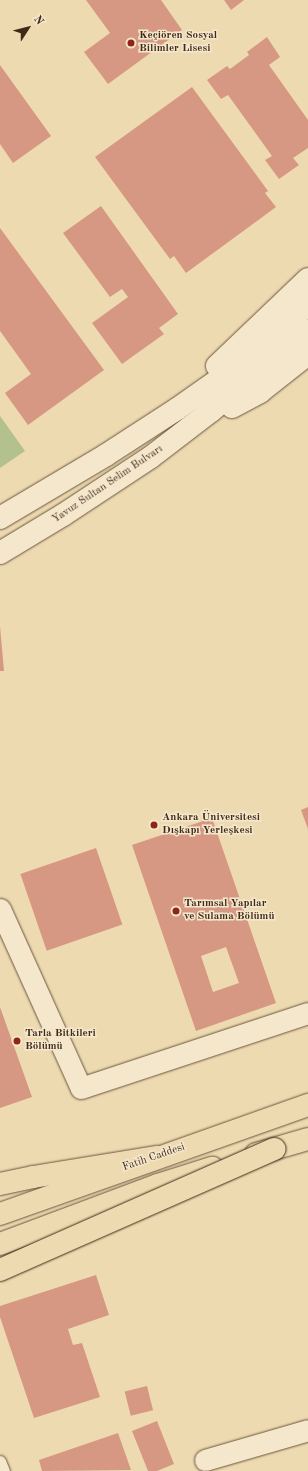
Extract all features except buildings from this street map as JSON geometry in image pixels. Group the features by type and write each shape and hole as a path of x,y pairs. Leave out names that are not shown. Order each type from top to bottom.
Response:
{"main road":[{"path":"198,394 209,374 308,279"},
{"path":"0,518 106,455 198,394 242,363 308,304"},
{"name":"Yavuz Sultan Selim Bulvarı","path":"0,553 63,515 125,474 211,411 308,330"},
{"path":"211,411 236,406 260,392 308,354"},
{"name":"Fatih Caddesi","path":"0,1214 157,1157 308,1105"},
{"path":"0,1244 158,1185 308,1139"},
{"path":"0,1270 274,1149"},
{"path":"0,1184 33,1176 157,1157"}],"street":[{"path":"0,909 81,1088 308,1013"},
{"path":"205,1460 308,1430"}],"lane":[{"path":"0,1461 4,1471"}],"green space":[{"path":"0,416 25,451 0,468"}],"place":[{"name":"Keçiören Sosyal Bilimler Lisesi","path":"131,43"},
{"name":"Ankara Üniversitesi Dışkapı Yerleşkesi","path":"154,825"},
{"name":"Tarımsal Yapılar ve Sulama Bölümü","path":"176,911"},
{"name":"Tarla Bitkileri Bölümü","path":"17,1041"}]}
